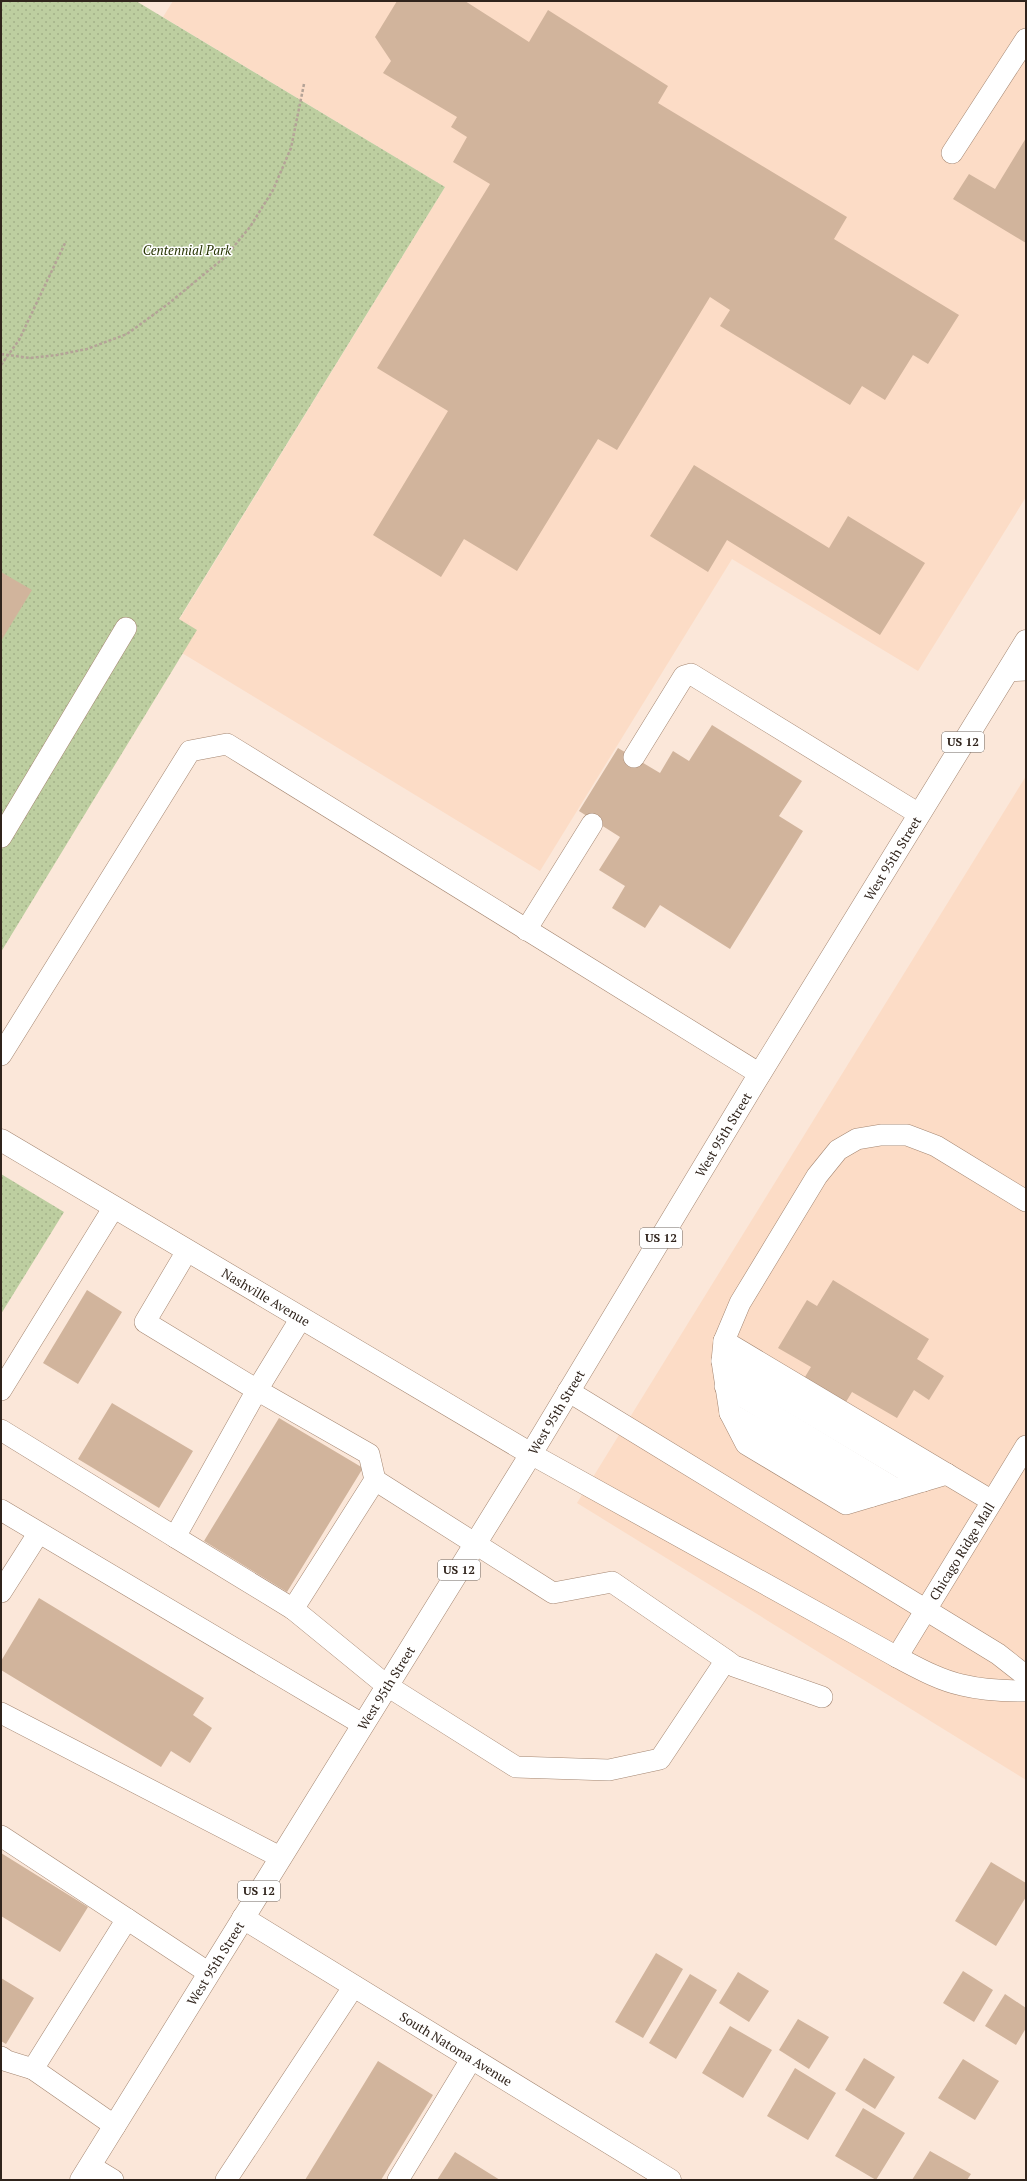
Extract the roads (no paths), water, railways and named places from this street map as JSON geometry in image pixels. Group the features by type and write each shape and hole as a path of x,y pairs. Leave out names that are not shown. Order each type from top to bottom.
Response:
{"main road":[{"name":"West 95th Street","path":"86,2173 386,1685 531,1454 919,814 1017,670 1026,641"},
{"name":"Nashville Avenue","path":"1,1140 531,1454"},
{"name":"South Natoma Avenue","path":"243,1918 670,2180"}],"lane":[{"path":"952,152 1026,39"},
{"path":"1,837 126,628"},
{"path":"634,757 684,676 691,674 919,814"},
{"path":"1,1056 190,751 227,744 760,1074"},
{"path":"526,930 592,824"},
{"path":"947,1474 846,1504 746,1444 730,1413 725,1386 723,1351 740,1303 817,1176 838,1150 857,1139 881,1135 907,1135 936,1146 1026,1201"},
{"path":"1,1390 114,1207"},
{"path":"187,1251 145,1322 257,1390 369,1454 375,1480 553,1593 612,1582 734,1666 822,1697"},
{"path":"174,1537 257,1390 302,1318"},
{"path":"723,1351 947,1474 992,1501"},
{"path":"723,1351 923,1482"},
{"path":"725,1386 896,1489"},
{"path":"568,1391 998,1654 1026,1676"},
{"path":"1,1430 293,1609 386,1685 516,1767 609,1770 660,1759 726,1660"},
{"name":"Chicago Ridge Mall","path":"897,1657 1026,1446"},
{"path":"531,1454 897,1657 935,1676 962,1686 1004,1691 1026,1691"},
{"path":"293,1609 375,1480"},
{"path":"1,1510 38,1534 362,1724"},
{"path":"1,1592 38,1534"},
{"path":"1,1713 280,1857"},
{"path":"1,1836 209,1972"},
{"path":"33,2069 127,1919"},
{"path":"226,2180 354,1986"},
{"path":"1,2057 33,2069 114,2126"},
{"path":"398,2180 472,2058"},
{"path":"86,2173 113,2180"}],"park label":[{"name":"Centennial Park","path":"187,250"}]}
